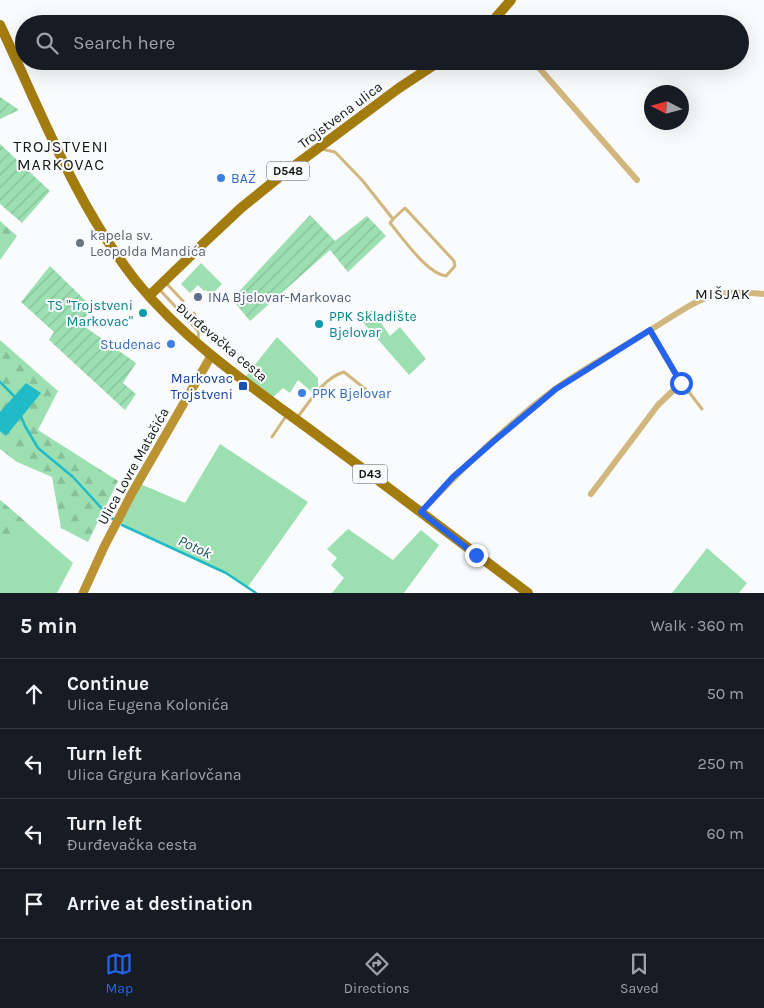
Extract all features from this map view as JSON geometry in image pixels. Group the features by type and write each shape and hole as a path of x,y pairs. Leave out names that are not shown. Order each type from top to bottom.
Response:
{"main road":[{"path":"499,15 511,0"},
{"name":"Đurđevačka cesta","path":"0,25 15,57"},
{"name":"Đurđevačka cesta","path":"21,70 83,201 135,279 172,320 198,337 211,356 528,593"},
{"name":"Trojstvena ulica","path":"149,296 241,208 318,148 426,70"},
{"path":"135,279 163,282"},
{"name":"Ulica Lovre Matačića","path":"83,593 132,493 211,356"}],"street":[{"path":"541,70 636,180"},
{"path":"421,512 453,477 556,389 690,306 714,295 737,293 764,294"},
{"path":"591,494 658,405 681,383 650,330"}],"lane":[{"path":"318,148 335,152 362,180 393,219"},
{"path":"405,208 454,261 455,266 446,276 439,276 424,262 390,223 393,219 405,208"},
{"path":"163,282 183,301"},
{"path":"163,282 198,337"},
{"path":"194,312 198,318 198,337"},
{"path":"272,437 334,375 344,372 369,392"},
{"path":"681,383 702,410"}],"green space":[{"path":"0,97 19,110 0,119"},
{"path":"0,144 50,191 22,223 0,204"},
{"path":"310,215 335,241 367,216 386,236 348,272 330,250 250,321 232,299"},
{"path":"0,221 17,236 0,260"},
{"path":"201,263 222,284 211,295 198,285 190,293 181,284"},
{"path":"50,266 92,307 81,324 136,363 123,383 136,394 125,410 49,340 54,332 21,302"},
{"path":"372,310 390,336 400,327 426,359 409,375 360,319"},
{"path":"277,337 318,378 318,386 313,393 298,380 290,393 283,388 270,400 243,380"},
{"path":"0,340 58,391 38,430 118,481 88,542 61,528 52,477 17,462 0,449"},
{"path":"220,444 308,502 247,588 226,573 117,522 138,483 185,503"},
{"path":"0,500 73,563 57,593 0,593"},
{"path":"0,500 27,523 0,552"},
{"path":"348,529 393,560 421,530 439,545 404,593 332,593 344,578 331,565 337,558 327,549"},
{"path":"707,548 747,583 739,593 672,593"}],"water":[{"path":"26,383 41,393 6,436 0,431 0,412"}],"waterway":[{"path":"0,382 15,399"},
{"path":"20,414 38,448 73,477 113,519"},
{"name":"Potok","path":"122,525 226,573 256,593"}],"place":[{"name":"BAŽ","path":"221,178"},
{"name":"kapela sv. Leopolda Mandića","path":"80,243"},
{"name":"INA Bjelovar-Markovac","path":"198,297"},
{"name":"TS \"Trojstveni Markovac\"","path":"143,313"},
{"name":"PPK Skladište Bjelovar","path":"319,324"},
{"name":"Studenac","path":"171,344"},
{"name":"Markovac Trojstveni","path":"243,386"},
{"name":"PPK Bjelovar","path":"302,393"}],"district":[{"name":"TROJSTVENI MARKOVAC","path":"61,155"},
{"name":"MIŠJAK","path":"723,294"}],"route":[{"path":"476,555 421,512 453,477 494,441 556,389 650,330 681,383"}]}
